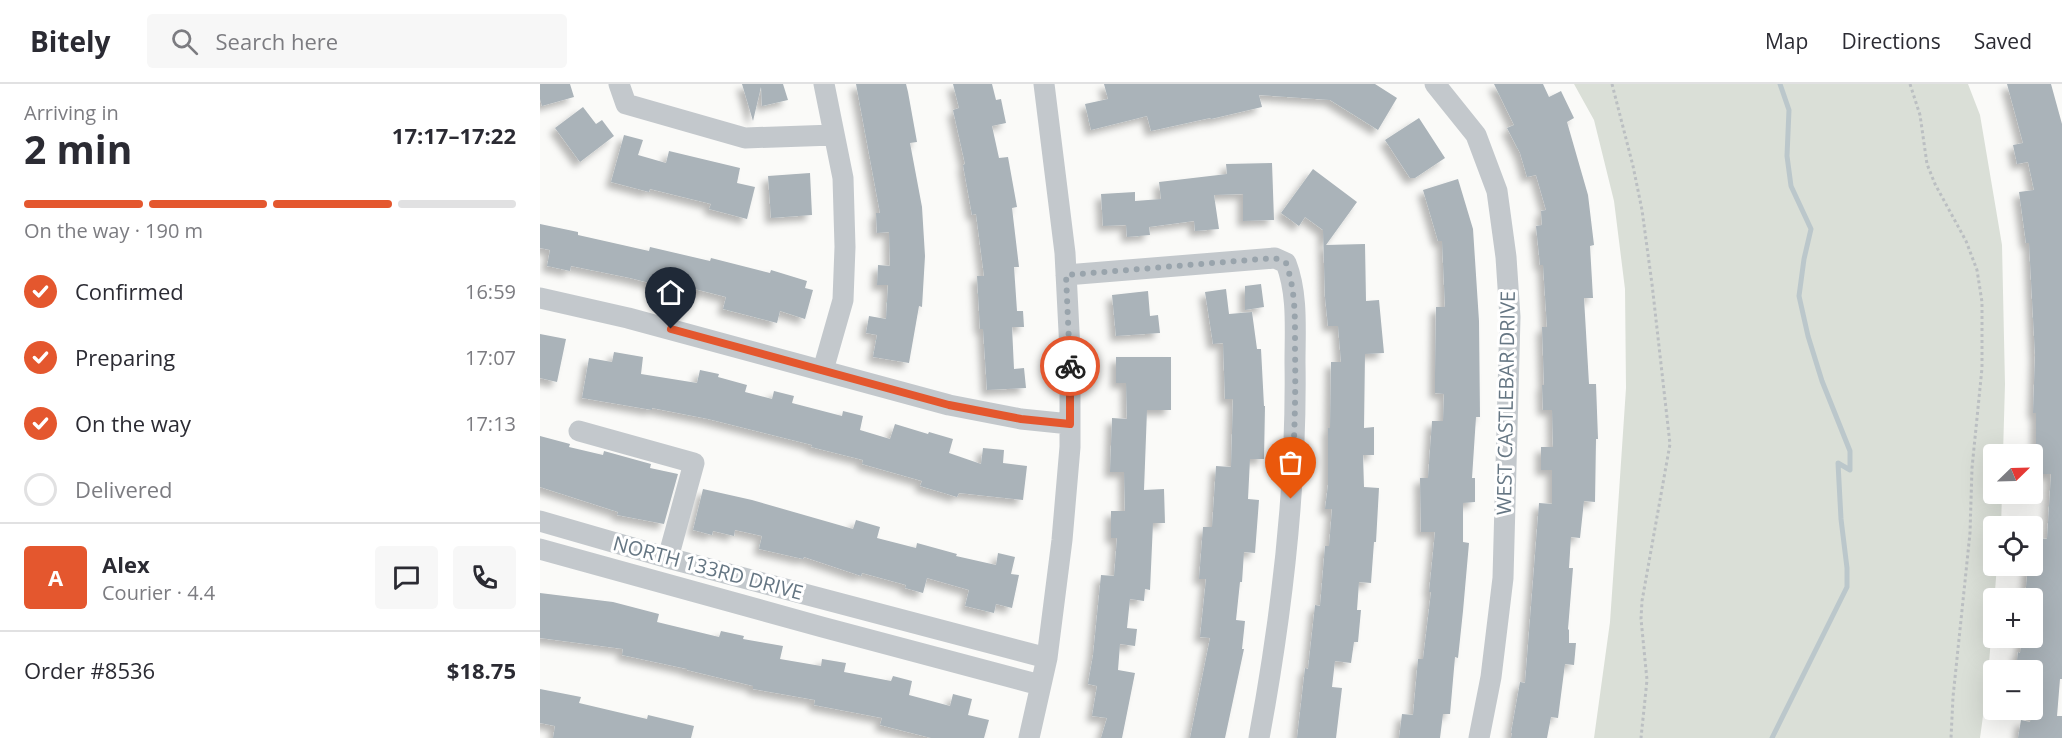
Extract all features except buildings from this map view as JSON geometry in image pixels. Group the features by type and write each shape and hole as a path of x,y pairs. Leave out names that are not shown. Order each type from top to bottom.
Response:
{"street":[{"path":"619,84 626,104 745,138 834,135"},
{"path":"823,370 843,300 845,247 843,177 824,84"},
{"path":"1029,738 1047,658 1062,540 1070,424 1070,351 1066,275 1056,172 1044,84"},
{"name":"WEST CASTLEBAR DRIVE","path":"1435,84 1476,135 1497,191 1506,257 1510,317 1503,578 1491,677 1479,738"},
{"path":"1066,275 1275,258 1286,263 1291,277 1295,314 1296,410 1286,565 1274,657 1259,738"},
{"path":"540,298 628,318 949,405 1021,419 1070,424"},
{"path":"579,431 694,463 668,558"},
{"name":"NORTH 133RD DRIVE","path":"540,521 833,603 1047,658"},
{"path":"573,558 583,533"},
{"name":"NORTH 133RD DRIVE","path":"540,549 1040,685"},
{"path":"822,627 833,603"}],"path":[{"path":"1612,84 1642,210 1670,444 1642,601 1641,619 1647,680 1641,738"},
{"path":"1910,84 1920,115 1927,164 1966,241 1977,270 1982,302 1982,368 1972,468 1970,534 1953,697 1951,738"}],"shaded area":[{"path":"1574,84 1968,84 1980,115 2002,245 2005,384 2003,444 1983,444 1983,504 2002,504 2001,516 1983,516 1983,576 1996,576 1995,588 1983,588 1983,648 1990,648 1989,660 1983,660 1983,716 1980,738 1594,738 1610,622 1626,388 1625,289 1614,201 1594,120"}],"waterway":[{"path":"1772,738 1847,587 1838,463 1850,470 1850,451 1822,381 1799,296 1811,229 1791,186 1787,156 1789,110 1780,84"}],"way so far":[{"path":"1070,366 1066,275 1275,258 1286,263 1291,277 1295,314 1296,410 1291,499"}],"route":[{"path":"671,329 949,405 1021,419 1070,424 1070,366"}]}
